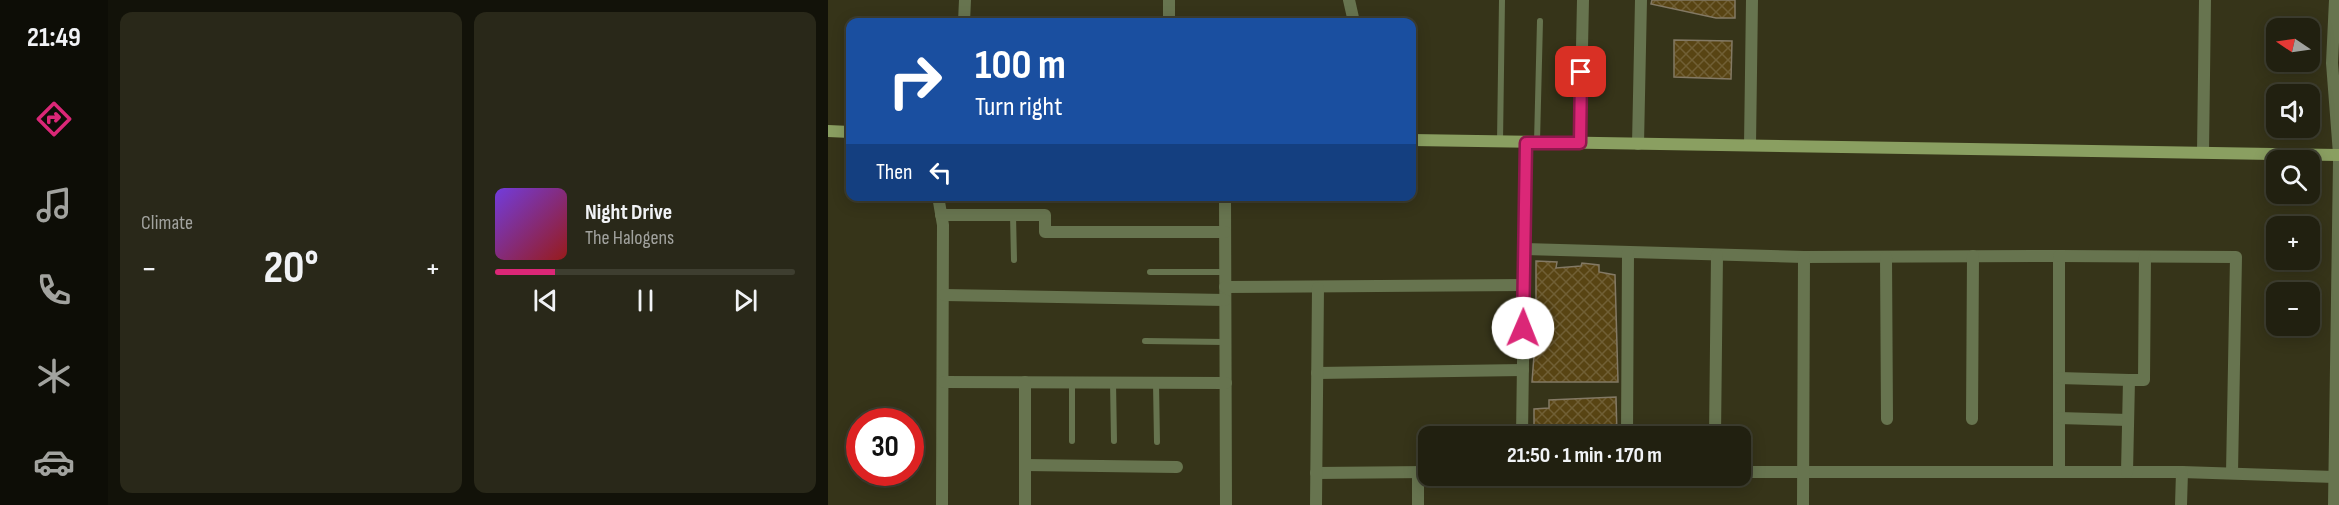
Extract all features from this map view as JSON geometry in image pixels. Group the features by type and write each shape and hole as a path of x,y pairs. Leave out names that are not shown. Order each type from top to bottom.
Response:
{"street":[{"path":"964,18 965,0"},
{"path":"1168,0 1169,18"},
{"path":"1349,0 1353,18"},
{"path":"1580,143 1583,0"},
{"path":"1638,144 1641,0"},
{"path":"1750,145 1752,0"},
{"path":"2203,152 2205,0"},
{"path":"1416,140 2339,154 2332,63 2336,0"},
{"path":"828,131 846,132"},
{"path":"1522,426 1525,249 1532,143"},
{"path":"2334,505 2339,160"},
{"path":"939,201 944,295 942,505"},
{"path":"1225,201 1227,505"},
{"path":"941,216 1045,215 1045,232 1225,232"},
{"path":"1525,249 1804,257 2236,257 2232,473"},
{"path":"1627,426 1628,253"},
{"path":"1714,426 1717,255"},
{"path":"1972,419 1973,256"},
{"path":"2059,256 2059,472"},
{"path":"1803,505 1804,257"},
{"path":"1886,257 1887,419"},
{"path":"2059,378 2144,380 2145,257"},
{"path":"944,295 1225,294 1318,288 1524,285"},
{"path":"1316,505 1318,288"},
{"path":"1317,373 1523,370"},
{"path":"2127,472 2129,380"},
{"path":"944,382 1226,383"},
{"path":"1025,382 1025,505"},
{"path":"2059,418 2128,420"},
{"path":"1025,465 1178,467"},
{"path":"1316,473 1418,472"},
{"path":"1751,472 2182,472 2335,477"},
{"path":"2181,505 2182,472"},
{"path":"1418,505 1421,486"}],"lane":[{"path":"1500,142 1502,0"},
{"path":"1532,143 1540,21"},
{"path":"1013,215 1014,260"},
{"path":"1150,272 1225,272"},
{"path":"1144,341 1226,342"},
{"path":"1071,382 1072,441"},
{"path":"1113,382 1114,441"},
{"path":"1156,382 1157,442"}],"shaded area":[{"path":"828,0 2339,0 2339,505 828,505"}],"building":[{"path":"1652,0 1735,0 1735,18 1716,18 1651,4"},
{"path":"1674,40 1732,41 1731,79 1674,77"},
{"path":"1536,261 1557,262 1556,268 1581,266 1582,263 1599,265 1599,272 1615,275 1618,382 1532,382 1536,329"},
{"path":"1616,397 1617,426 1534,426 1534,409 1549,408 1549,400"}],"route":[{"path":"1523,328 1526,143 1580,143 1581,72"}]}
